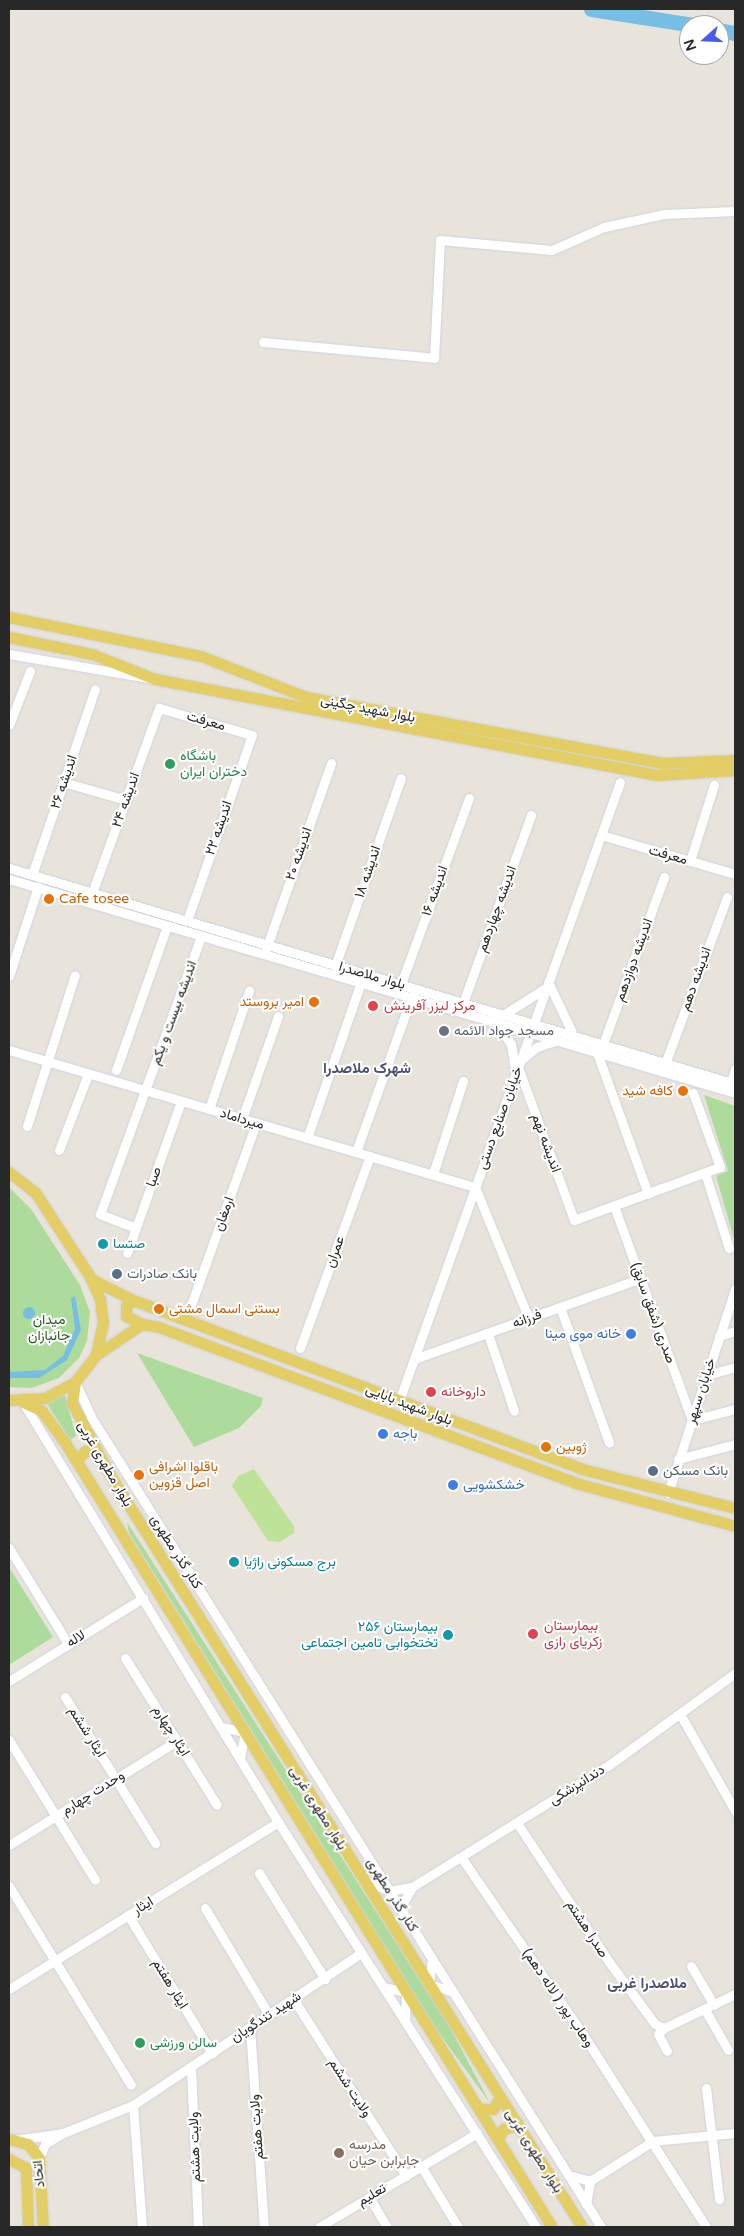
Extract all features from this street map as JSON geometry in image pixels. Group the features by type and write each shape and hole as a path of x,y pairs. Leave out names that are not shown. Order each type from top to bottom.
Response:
{"main road":[{"name":"بلوار شهید چگینی","path":"9,617 201,656 306,697 660,763 735,760"},
{"name":"بلوار شهید چگینی","path":"9,637 92,654 155,679 657,775 735,770"},
{"path":"9,1172 35,1192 91,1279 103,1322 96,1355"},
{"name":"بلوار شهید بابایی","path":"91,1279 133,1300 582,1469 668,1493 735,1508"},
{"path":"9,1400 23,1402 56,1395 75,1382 96,1355 142,1324 126,1316 126,1306 133,1300"},
{"name":"بلوار شهید بابایی","path":"142,1324 159,1327 576,1483 735,1526"},
{"name":"بلوار مطهری غربی","path":"75,1382 72,1403 95,1450 582,2227"},
{"name":"بلوار مطهری غربی","path":"23,1402 42,1411 76,1461 552,2227"},
{"path":"76,1461 82,1452 95,1450"},
{"path":"479,2110 493,2109 500,2097"},
{"path":"498,2139 503,2129 518,2125"},
{"name":"اتحاد","path":"12,2139 28,2144 39,2158 43,2227"},
{"name":"اتحاد","path":"9,2159 26,2168 28,2227"}],"street":[{"path":"263,342 434,358 440,240 552,250 604,227 664,214 735,211"},
{"path":"9,654 142,680 155,679"},
{"path":"9,725 30,671"},
{"name":"اندیشه ۲۶","path":"32,875 95,689"},
{"name":"معرفت","path":"159,708 252,735"},
{"name":"اندیشه ۲۴","path":"92,893 159,708"},
{"name":"اندیشه ۲۲","path":"187,921 252,735"},
{"name":"اندیشه ۲۰","path":"265,955 331,763"},
{"name":"اندیشه ۱۸","path":"335,966 401,778"},
{"path":"63,782 126,800"},
{"name":"خیابان صنایع دستی","path":"399,1401 620,782"},
{"path":"690,861 714,785"},
{"name":"اندیشه ۱۶","path":"401,984 469,798"},
{"name":"اندیشه چهاردهم","path":"463,1003 531,815"},
{"name":"معرفت","path":"601,835 735,874"},
{"name":"بلوار ملاصدرا","path":"9,868 503,1015 533,1025 561,1039 735,1093"},
{"name":"اندیشه دوازدهم","path":"604,1044 664,876"},
{"name":"بلوار ملاصدرا","path":"9,879 265,955 494,1019 572,1032 604,1044 666,1061 733,1083"},
{"path":"9,976 38,887"},
{"name":"اندیشه دهم","path":"666,1061 727,897"},
{"path":"116,1070 167,926"},
{"name":"اندیشه بیست و یکم","path":"136,1228 100,1214 201,936"},
{"path":"27,1126 75,975"},
{"path":"307,1138 361,982"},
{"path":"503,1015 548,983 572,1032"},
{"path":"208,1109 250,991"},
{"path":"356,1152 412,996"},
{"path":"242,1119 278,1016"},
{"path":"494,1019 511,1044 518,1068 544,1043 561,1039"},
{"name":"میرداماد","path":"9,1050 475,1187"},
{"path":"596,1050 648,1194"},
{"name":"اندیشه نهم","path":"518,1068 574,1220 614,1206"},
{"path":"733,1083 735,1069"},
{"path":"59,1150 88,1074"},
{"path":"433,1174 463,1081"},
{"path":"614,1206 720,1168 693,1093"},
{"name":"صبا","path":"127,1253 181,1101"},
{"name":"ارمغان","path":"191,1305 256,1123"},
{"name":"عمران","path":"300,1348 370,1156"},
{"path":"705,1173 729,1248"},
{"path":"475,1187 528,1319"},
{"name":"صدری (شفق سابق)","path":"614,1206 692,1420"},
{"name":"فرزانه","path":"414,1359 641,1278"},
{"name":"خیابان سپهر","path":"668,1493 735,1289"},
{"path":"560,1307 609,1442"},
{"path":"719,1336 735,1331"},
{"path":"488,1334 514,1411"},
{"path":"706,1375 735,1367"},
{"name":"کنار گذر مطهری","path":"75,1382 91,1417 601,2227"},
{"path":"23,1402 278,1822 536,2227"},
{"path":"692,1420 735,1409"},
{"path":"678,1459 735,1444"},
{"path":"9,1548 68,1644"},
{"name":"لاله","path":"9,1681 143,1598"},
{"name":"ایثار چهارم","path":"125,1658 217,1805"},
{"name":"دندانپزشکی","path":"389,1891 412,1887 517,1823 680,1714 735,1673"},
{"name":"ایثار ششم","path":"65,1698 155,1843"},
{"path":"680,1714 735,1811"},
{"path":"221,1727 244,1732 240,1758"},
{"path":"9,1740 96,1880"},
{"name":"وحدت چهارم","path":"9,1845 177,1741"},
{"name":"ایثار","path":"9,1989 278,1822"},
{"name":"صدرا هشتم","path":"517,1823 608,1962 655,2024 664,2028"},
{"name":"وهاب پور ( لاله دهم)","path":"461,1857 653,2141 706,2227"},
{"path":"260,1873 325,1978"},
{"path":"362,1878 389,1891"},
{"path":"9,1886 131,2086"},
{"name":"دندانپزشکی","path":"400,1908 412,1887"},
{"path":"205,1908 269,2015"},
{"name":"ایثار هفتم","path":"128,1915 212,2053"},
{"name":"شهید تندگویان","path":"39,2158 46,2144 63,2133 133,2105 294,2000 361,1953"},
{"path":"432,1959 429,1984 453,1992"},
{"path":"691,1966 714,2004"},
{"path":"383,1987 406,1992 404,2020"},
{"path":"668,2051 658,2034 664,2028 735,1994"},
{"name":"ولایت ششم","path":"294,2000 406,2176"},
{"path":"705,2010 728,2050"},
{"name":"ولایت هفتم","path":"250,2028 264,2227"},
{"name":"ولایت هشتم","path":"192,2067 198,2227"},
{"path":"706,2088 719,2199"},
{"path":"133,2105 142,2227"},
{"name":"شهید تندگویان","path":"12,2139 63,2133"},
{"name":"تعلیم","path":"319,2227 477,2133"},
{"path":"568,2175 590,2181 653,2141 735,2133"},
{"path":"421,2166 458,2227"},
{"path":"586,2204 590,2181"},
{"path":"369,2197 387,2227"}],"green space":[{"path":"704,1095 735,1106 734,1239 716,1176 728,1171"},
{"name":"میدان جانبازان","path":"9,1187 31,1209 80,1285 90,1312 87,1341 79,1358 59,1378 32,1388 9,1387"},
{"path":"137,1353 263,1398 261,1406 239,1428 194,1447"},
{"path":"65,1395 76,1436 70,1440 46,1402"},
{"path":"254,1469 294,1526 294,1533 280,1542 268,1541 232,1486 238,1476"},
{"path":"127,1522 447,2022 490,2103 436,2029 129,1533"},
{"path":"9,1567 53,1637 9,1665"}],"water":[{"path":"75,1296 81,1330 67,1360 39,1378 9,1378 9,1372 45,1370 63,1356 75,1329 71,1298"},
{"path":"27,1307 31,1307 35,1313 31,1319 27,1319 23,1315 23,1311"}],"waterway":[{"path":"591,9 679,23"},
{"path":"729,32 735,33"}],"place":[{"name":"باشگاه دختران ایران","path":"170,764"},
{"name":"Cafe tosee","path":"49,899"},
{"name":"امیر بروستد","path":"314,1002"},
{"name":"مرکز لیزر آفرینش","path":"373,1006"},
{"name":"مسجد جواد الائمه","path":"444,1031"},
{"name":"کافه شید","path":"683,1091"},
{"name":"صتسا","path":"103,1244"},
{"name":"بانک صادرات","path":"117,1274"},
{"name":"بستنی اسمال مشتی","path":"159,1309"},
{"name":"خانه موی مینا","path":"631,1334"},
{"name":"داروخانه","path":"431,1392"},
{"name":"باجه","path":"383,1434"},
{"name":"ژوبین","path":"546,1447"},
{"name":"بانک مسکن","path":"653,1471"},
{"name":"باقلوا اشرافی اصل قزوین","path":"139,1475"},
{"name":"خشکشویی","path":"453,1485"},
{"name":"برج مسکونی راژیا","path":"234,1562"},
{"name":"بیمارستان زکریای رازی","path":"533,1634"},
{"name":"بیمارستان ۲۵۶ تختخوابی تامین اجتماعی","path":"448,1635"},
{"name":"سالن ورزشی","path":"140,2043"},
{"name":"مدرسه جابرابن حیان","path":"339,2153"}],"district":[{"name":"شهرک ملاصدرا","path":"367,1069"},
{"name":"ملاصدرا غربی","path":"647,1984"}]}
